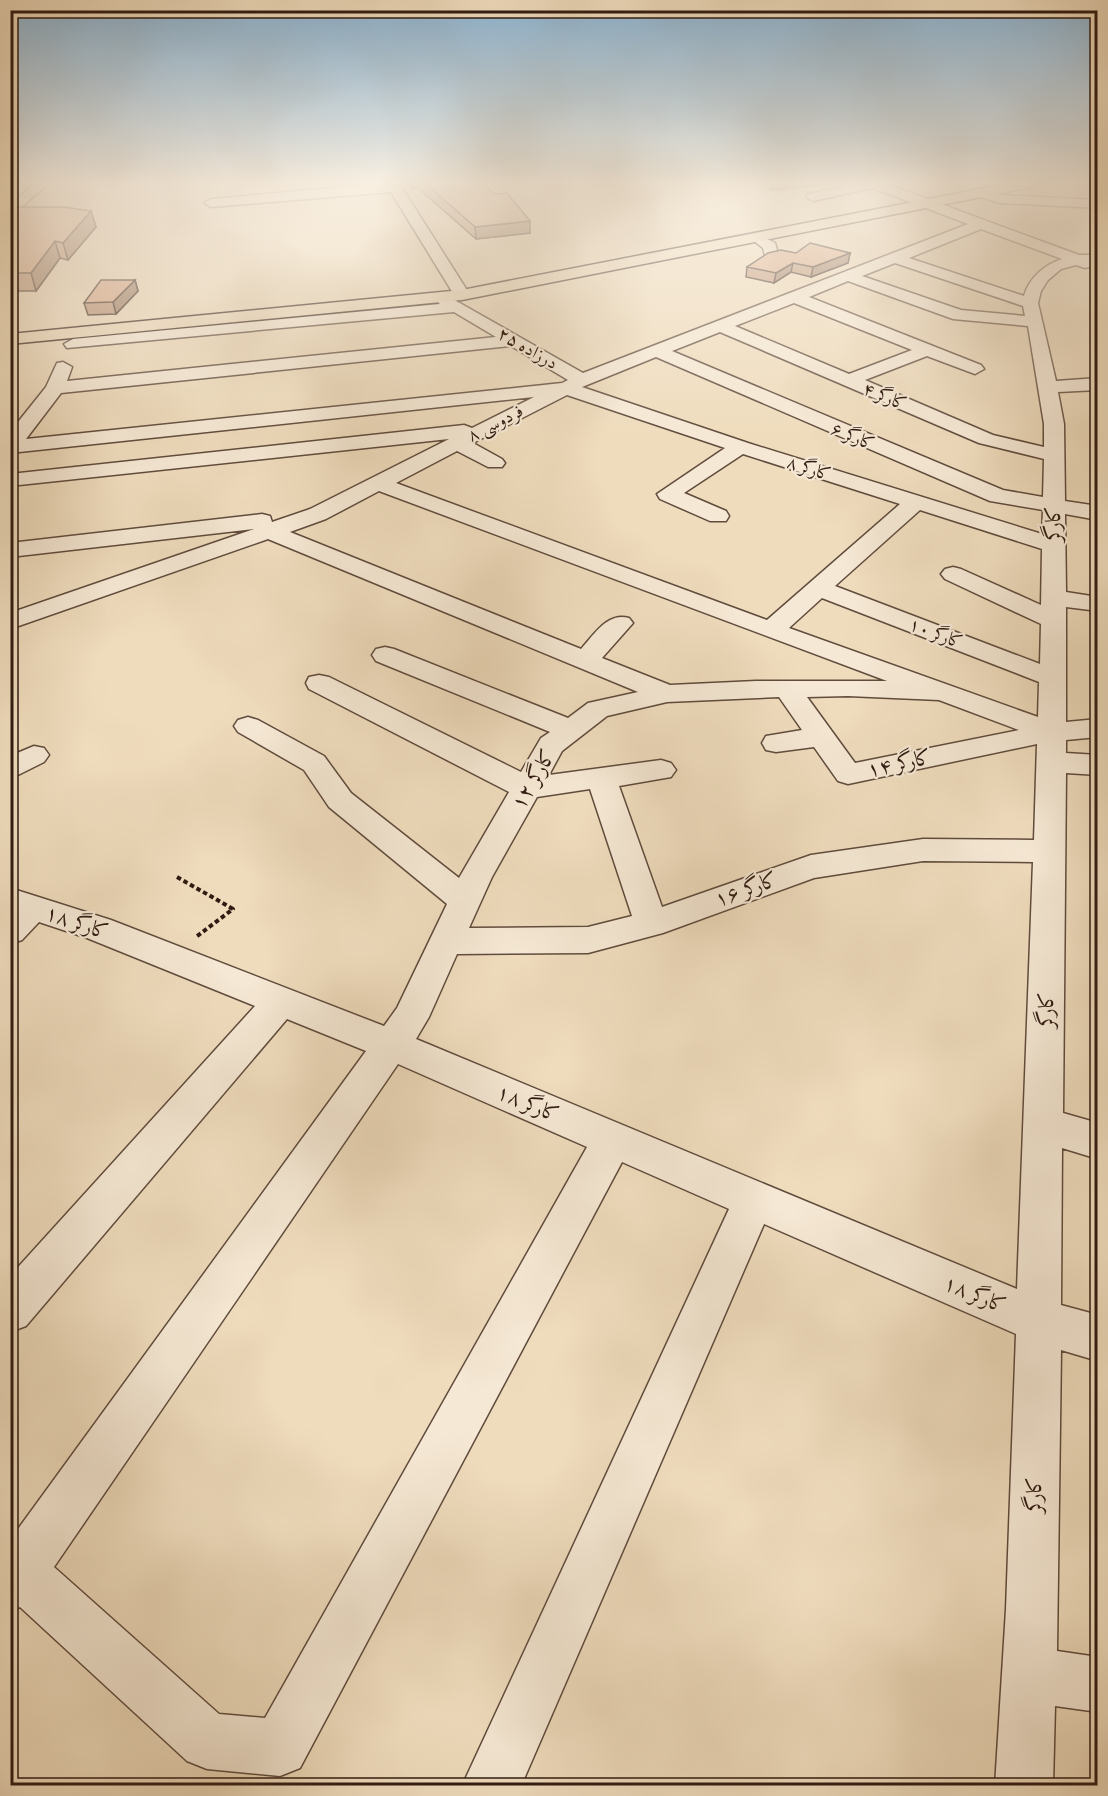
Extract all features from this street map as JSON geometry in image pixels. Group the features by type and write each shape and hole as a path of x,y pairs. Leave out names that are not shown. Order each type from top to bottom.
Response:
{"main road":[{"path":"460,301 618,267"},
{"path":"239,323 442,298"},
{"path":"10,339 76,338"}],"street":[{"path":"440,267 460,301 76,338 55,388 18,426 10,447 574,384"},
{"name":"فردوسی ۸","path":"10,480 205,459 453,438 483,429 574,384 872,267"},
{"path":"918,267 1033,312"},
{"path":"1033,312 1033,291 1042,277 1055,267"},
{"path":"848,276 958,315 1033,312"},
{"path":"794,297 975,369"},
{"name":"درزاده ۲۵","path":"442,298 460,301 574,384"},
{"name":"کارگر","path":"1024,1785 1039,1321 1053,678 1054,424 1033,312"},
{"path":"239,323 248,368"},
{"name":"کارگر ۴","path":"721,326 986,439 1053,455"},
{"path":"55,388 514,340"},
{"path":"849,380 928,350"},
{"name":"کارگر ۶","path":"657,351 998,496 1098,513"},
{"path":"375,355 390,405"},
{"path":"219,371 226,423"},
{"name":"کارگر ۸","path":"574,384 741,447 1053,546"},
{"path":"1048,387 1098,384"},
{"path":"431,400 453,438 495,463"},
{"path":"204,426 205,459"},
{"name":"فردوسی ۸","path":"10,622 318,514 377,483 453,438"},
{"path":"718,516 668,494 741,447"},
{"name":"کارگر ۱۲","path":"377,483 944,692 1052,747"},
{"path":"771,630 916,502"},
{"path":"10,550 318,514"},
{"path":"271,532 667,694"},
{"path":"952,574 1053,609 1098,604"},
{"name":"کارگر ۱۰","path":"819,588 1053,678"},
{"path":"585,660 620,623"},
{"path":"385,655 571,730"},
{"path":"320,683 527,788 661,770"},
{"name":"کارگر ۱۲","path":"16,1578 393,1046 411,1017 465,901 551,745 598,709 667,694 788,689 944,692"},
{"name":"کارگر ۱۴","path":"788,689 849,774 1052,747"},
{"path":"248,726 314,763 340,800 465,901"},
{"path":"1052,747 1098,728"},
{"path":"776,743 822,737"},
{"path":"1052,747 1098,765"},
{"path":"601,778 651,924"},
{"name":"کارگر ۱۶","path":"446,942 588,940 651,924 811,867 923,850 1050,851"},
{"name":"کارگر ۱۸","path":"18,913 99,929 168,956 393,1046 1039,1321 1098,1338"},
{"path":"10,1310 281,1001"},
{"path":"1043,1125 1098,1141"},
{"path":"16,1578 207,1741 280,1748 613,1139"},
{"path":"491,1785 754,1200"},
{"path":"1029,1674 1098,1686"}],"path":[{"path":"168,956 233,909 177,878"}],"building":[{"path":"10,267 36,267 31,273 10,273"},
{"path":"747,267 787,267 776,273"},
{"path":"101,280 135,280 113,302 84,303"}]}
